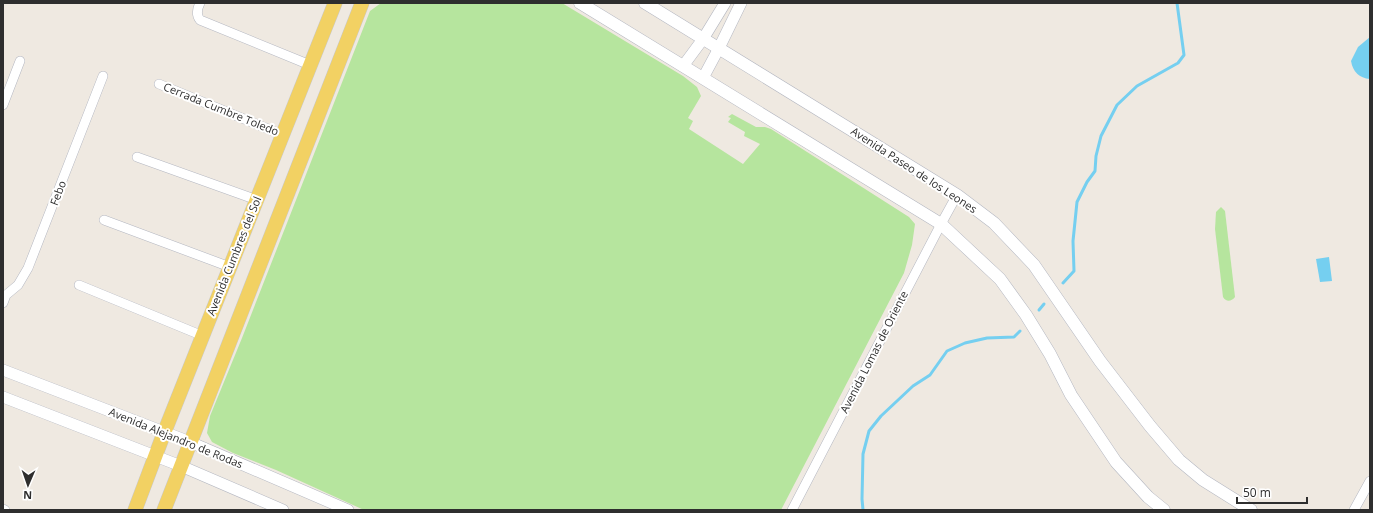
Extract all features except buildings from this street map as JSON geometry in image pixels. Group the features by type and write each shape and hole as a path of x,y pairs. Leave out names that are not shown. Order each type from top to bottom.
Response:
{"main road":[{"name":"Avenida Cumbres del Sol","path":"135,510 202,336 335,3"},
{"path":"164,510 362,3"},
{"path":"580,3 941,224 1000,279 1030,322 1050,354 1071,395 1116,462 1148,497 1164,510"},
{"name":"Avenida Paseo de los Leones","path":"645,3 957,196 994,223 1034,265 1100,361 1150,426 1179,460 1203,480 1251,510"}],"street":[{"path":"683,66 703,38 724,3"},
{"path":"703,78 719,48 737,4"},
{"path":"199,7 198,18 200,20 310,65"},
{"path":"3,105 20,61"},
{"name":"Febo","path":"4,298 18,285 28,268 103,76"},
{"name":"Cerrada Cumbre Toledo","path":"159,84 283,135"},
{"path":"137,157 257,200"},
{"name":"Avenida Lomas de Oriente","path":"792,510 957,196"},
{"path":"104,220 230,267"},
{"path":"79,285 202,336"},
{"name":"Avenida Alejandro de Rodas","path":"3,370 190,442 344,509"},
{"path":"3,397 181,466 283,510"},
{"path":"1354,510 1370,481"}],"green space":[{"path":"381,3 562,3 683,76 697,87 701,96 688,118 693,121 689,129 743,164 760,144 744,136 745,132 728,122 731,118 728,117 732,114 756,127 771,129 909,217 915,224 912,245 904,273 781,510 364,510 276,470 233,453 212,442 207,433 210,416 370,11"},
{"path":"1221,207 1225,211 1235,297 1229,301 1223,297 1215,229 1216,212"}],"water":[{"path":"1370,37 1370,79 1357,74 1351,61 1358,47"},
{"path":"1329,257 1332,281 1320,282 1316,259"}],"waterway":[{"path":"1063,283 1074,271 1073,241 1077,202 1087,182 1095,171 1096,156 1101,136 1117,105 1137,86 1178,63 1184,55 1177,3"},
{"path":"1039,310 1044,304"},
{"path":"863,510 863,454 869,431 881,416 913,386 930,375 947,351 965,343 987,338 1014,337 1020,331"}]}
